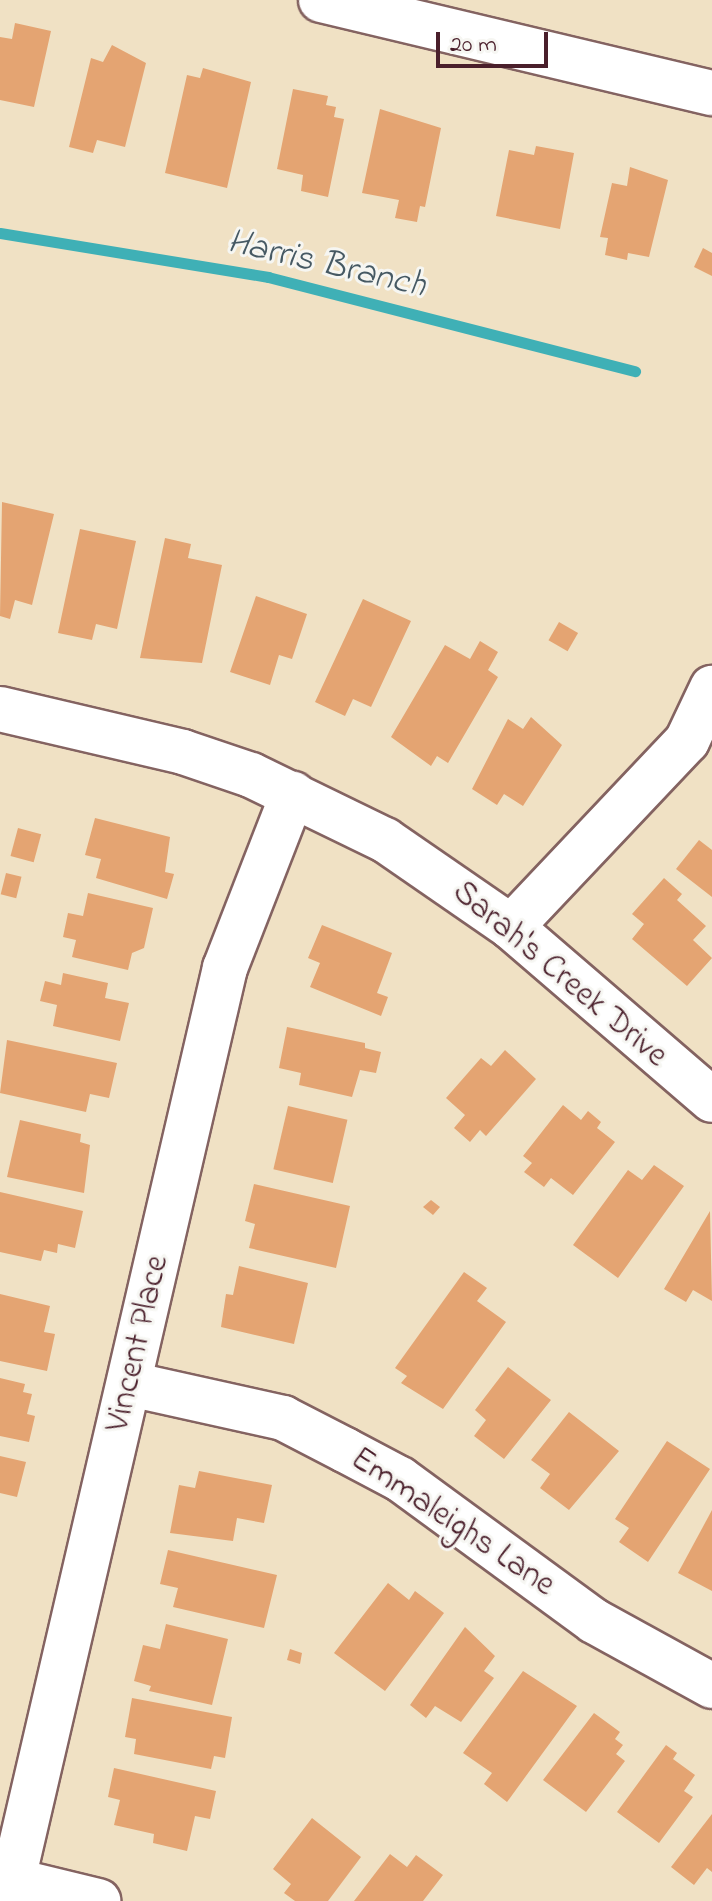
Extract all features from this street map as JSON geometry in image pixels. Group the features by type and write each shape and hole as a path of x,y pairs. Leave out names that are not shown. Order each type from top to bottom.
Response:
{"street":[{"path":"321,0 471,17 712,93"},
{"path":"511,927 687,741 712,688"},
{"name":"Sarah's Creek Drive","path":"0,709 183,752 293,794 385,840 511,927 712,1100"},
{"name":"Vincent Place","path":"10,1890 225,968 293,794"},
{"name":"Emmaleighs Lane","path":"130,1384 283,1418 345,1450 400,1479 594,1621 712,1686"},
{"path":"10,1890 98,1901"}],"building":[{"path":"15,23 51,31 34,107 0,100 0,37 12,39"},
{"path":"112,45 146,63 125,147 97,140 93,153 69,147 91,58 103,62"},
{"path":"203,68 251,82 227,188 165,173 187,75 200,78"},
{"path":"293,89 328,96 326,105 336,107 334,117 344,119 328,197 301,191 303,175 277,169"},
{"path":"380,109 441,128 425,207 420,206 417,222 395,218 399,200 362,193"},
{"path":"536,146 574,153 560,229 496,216 509,150 534,155"},
{"path":"630,167 668,180 649,257 628,253 627,260 605,255 608,238 600,237 612,183 627,186"},
{"path":"703,248 712,253 712,276 694,267"},
{"path":"2,502 54,514 32,605 15,600 10,619 0,616"},
{"path":"80,529 136,541 117,629 96,624 92,640 58,633"},
{"path":"165,538 191,544 188,558 222,565 202,663 140,658"},
{"path":"256,596 307,614 292,659 279,655 270,685 230,672"},
{"path":"363,599 411,621 371,707 353,699 345,716 315,702"},
{"path":"559,622 578,633 568,651 548,640"},
{"path":"480,641 498,652 488,670 498,677 448,763 437,756 431,766 391,737 445,645 470,659"},
{"path":"531,717 562,745 523,806 504,794 497,805 472,789 508,719 523,729"},
{"path":"95,818 170,837 165,872 174,874 167,899 96,878 101,859 85,855"},
{"path":"18,828 41,834 34,862 10,856"},
{"path":"699,840 712,850 712,897 676,869"},
{"path":"6,873 22,877 16,898 1,894"},
{"path":"664,878 682,894 677,900 706,926 693,940 712,958 687,986 632,939 644,924 632,914"},
{"path":"88,893 153,908 144,948 132,953 128,970 72,957 76,940 63,937 68,913 83,916"},
{"path":"322,925 392,953 377,993 388,997 381,1016 310,987 320,963 308,958"},
{"path":"63,973 108,983 105,998 129,1003 120,1041 53,1026 57,1005 40,1001 45,981 61,985"},
{"path":"287,1027 365,1043 365,1048 381,1052 376,1073 360,1070 352,1097 299,1085 301,1073 279,1068"},
{"path":"7,1040 117,1063 109,1098 90,1094 86,1112 0,1093"},
{"path":"505,1050 536,1079 486,1136 480,1130 470,1142 454,1128 465,1115 446,1098 481,1058 491,1066"},
{"path":"563,1105 581,1120 588,1111 601,1122 597,1128 615,1142 573,1195 551,1178 544,1187 524,1172 532,1163 523,1156"},
{"path":"288,1106 347,1120 333,1183 273,1169"},
{"path":"20,1120 81,1134 80,1142 90,1145 84,1193 7,1177"},
{"path":"654,1165 684,1186 618,1278 573,1245 628,1170 642,1180"},
{"path":"254,1184 350,1206 336,1268 249,1248 255,1224 245,1221"},
{"path":"0,1192 83,1211 75,1248 58,1244 57,1253 44,1250 41,1261 0,1252"},
{"path":"431,1200 440,1207 433,1215 423,1207"},
{"path":"710,1211 712,1301 693,1290 686,1302 664,1289"},
{"path":"239,1266 308,1283 294,1344 221,1327 226,1294 233,1295"},
{"path":"464,1272 487,1288 477,1301 506,1322 443,1409 401,1383 407,1376 395,1368"},
{"path":"0,1294 50,1306 44,1332 55,1334 47,1371 0,1361"},
{"path":"508,1367 551,1400 504,1459 474,1436 486,1420 475,1410"},
{"path":"0,1378 25,1384 23,1392 32,1394 27,1414 35,1416 29,1442 0,1436"},
{"path":"569,1412 619,1451 569,1510 540,1488 550,1474 531,1460"},
{"path":"667,1441 710,1469 648,1562 619,1542 629,1528 615,1519"},
{"path":"0,1456 26,1462 17,1497 0,1493"},
{"path":"199,1471 272,1485 264,1523 237,1518 233,1541 170,1533 179,1485 195,1488"},
{"path":"712,1510 712,1591 678,1573"},
{"path":"168,1550 277,1575 264,1628 173,1607 178,1588 160,1584"},
{"path":"388,1583 409,1600 415,1591 444,1613 385,1691 334,1653"},
{"path":"166,1624 228,1639 212,1705 149,1691 151,1686 134,1681 143,1645 160,1649"},
{"path":"465,1627 495,1656 484,1671 494,1678 461,1722 435,1706 426,1718 410,1705"},
{"path":"290,1649 302,1653 300,1664 287,1660"},
{"path":"523,1671 577,1706 507,1802 484,1784 492,1773 463,1753"},
{"path":"132,1698 232,1717 225,1758 214,1756 211,1769 134,1754 136,1739 125,1737"},
{"path":"594,1713 620,1732 615,1739 623,1745 616,1754 625,1761 586,1812 543,1780"},
{"path":"666,1745 677,1753 673,1759 695,1775 684,1791 693,1797 659,1843 617,1812"},
{"path":"114,1768 216,1791 210,1819 195,1816 187,1851 153,1843 154,1834 114,1825 120,1800 108,1797"},
{"path":"712,1814 712,1872 707,1868 694,1885 671,1867"},
{"path":"312,1818 361,1857 328,1901 295,1901 284,1893 291,1884 273,1869"},
{"path":"390,1854 407,1867 416,1855 443,1875 423,1901 354,1901"}],"waterway":[{"name":"Harris Branch","path":"0,233 268,277 635,371"}]}
